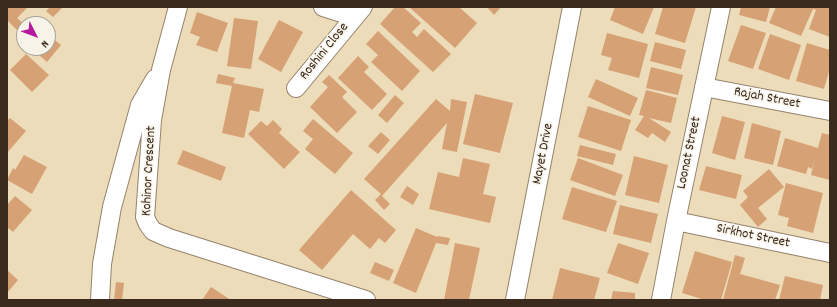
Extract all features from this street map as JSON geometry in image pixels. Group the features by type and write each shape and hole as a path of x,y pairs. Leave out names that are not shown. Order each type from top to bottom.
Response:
{"street":[{"name":"Kohinor Crescent","path":"178,7 161,70 152,120 145,217 148,224 153,231 169,238 366,300"},
{"name":"Roshini Close","path":"323,7 358,12"},
{"name":"Mayet Drive","path":"516,300 572,7"},
{"name":"Loonat Street","path":"660,300 721,7"},
{"name":"Roshini Close","path":"296,88 358,12"},
{"path":"100,300 102,264 111,214 126,151 140,105 161,70"},
{"name":"Rajah Street","path":"704,87 830,112"},
{"name":"Sirkhot Street","path":"676,221 830,253"}],"building":[{"path":"7,7 28,7 19,16 16,16 16,29 7,20"},
{"path":"50,7 63,7 54,16 46,11"},
{"path":"395,7 403,7 421,23 412,32 417,37 424,29 451,54 433,72 380,24"},
{"path":"409,7 459,7 477,23 455,48"},
{"path":"487,7 501,7 494,15"},
{"path":"615,7 654,7 643,34 610,20"},
{"path":"663,7 696,7 685,43 655,34"},
{"path":"741,7 770,7 766,22 739,15"},
{"path":"776,7 830,7 830,37 809,29 816,10 813,9 801,36 769,23"},
{"path":"197,12 228,23 217,52 196,45 200,37 190,33"},
{"path":"234,18 258,21 251,69 227,66"},
{"path":"279,20 303,32 281,72 258,59"},
{"path":"741,25 766,33 753,69 728,61"},
{"path":"378,31 420,71 402,91 371,62 378,55 366,44"},
{"path":"607,33 648,44 639,78 608,70 612,58 601,55"},
{"path":"770,34 801,45 789,80 758,69"},
{"path":"56,41 61,45 56,51"},
{"path":"655,42 686,50 681,69 650,61"},
{"path":"807,43 830,50 830,68 824,89 796,81"},
{"path":"24,56 28,56 49,75 32,92 10,70"},
{"path":"40,56 52,56 47,62"},
{"path":"358,56 369,67 364,72 387,94 372,110 338,78"},
{"path":"651,67 683,75 678,95 646,88"},
{"path":"218,74 235,78 233,83 264,89 259,112 250,110 244,138 222,133 232,86 216,83"},
{"path":"329,75 347,92 342,97 357,112 337,133 310,107 328,87 322,82"},
{"path":"596,79 638,98 630,116 588,97"},
{"path":"646,90 677,98 671,123 649,118 671,132 665,142 652,133 648,138 635,130 644,116 639,115"},
{"path":"475,94 513,103 500,153 463,144"},
{"path":"395,95 404,103 387,123 378,115"},
{"path":"436,99 450,111 451,99 467,102 457,152 442,149 447,123 382,196 390,204 384,210 375,200 381,194 364,179"},
{"path":"588,106 631,120 621,151 578,137"},
{"path":"722,116 745,122 735,160 712,153"},
{"path":"10,118 26,131 7,153 7,121"},
{"path":"313,119 353,153 335,174 305,149 313,139 303,131"},
{"path":"273,120 282,129 279,133 300,152 284,169 248,134 261,121 267,126"},
{"path":"752,123 781,131 773,165 744,158"},
{"path":"381,132 390,140 378,154 368,146"},
{"path":"822,133 830,135 830,180 811,175 815,159 812,169 808,167 806,174 777,166 785,138 818,148"},
{"path":"580,145 616,154 613,165 577,156"},
{"path":"183,150 226,167 221,181 177,164"},
{"path":"24,155 47,167 32,194 7,180 13,168 15,170"},
{"path":"634,156 668,165 659,203 625,195"},
{"path":"463,158 490,164 483,194 496,197 490,223 429,209 438,172 459,177"},
{"path":"578,158 623,175 615,196 570,180"},
{"path":"706,166 742,175 736,199 699,190"},
{"path":"769,169 784,187 758,208 767,219 758,227 740,205 748,197 743,191"},
{"path":"786,183 823,193 813,233 787,226 789,218 778,215"},
{"path":"407,186 419,194 413,205 400,197"},
{"path":"572,187 617,201 606,232 562,219"},
{"path":"351,190 396,230 385,243 379,238 370,249 353,234 322,270 299,250"},
{"path":"15,196 32,210 13,232 7,227 7,205"},
{"path":"620,205 658,214 651,243 613,234"},
{"path":"416,228 437,237 450,238 448,245 436,243 416,293 393,283"},
{"path":"455,243 480,248 469,300 444,300"},
{"path":"618,243 649,253 638,284 607,273"},
{"path":"695,251 732,262 721,300 705,300 682,293"},
{"path":"735,255 745,258 740,274 780,285 775,300 723,300"},
{"path":"375,262 394,270 389,281 370,273"},
{"path":"560,268 600,278 594,300 552,300"},
{"path":"7,270 18,280 7,293"},
{"path":"785,276 823,285 820,300 779,300"},
{"path":"116,282 124,283 122,300 114,300"},
{"path":"211,287 231,300 202,300"},
{"path":"613,291 635,293 635,300 611,300"}]}
